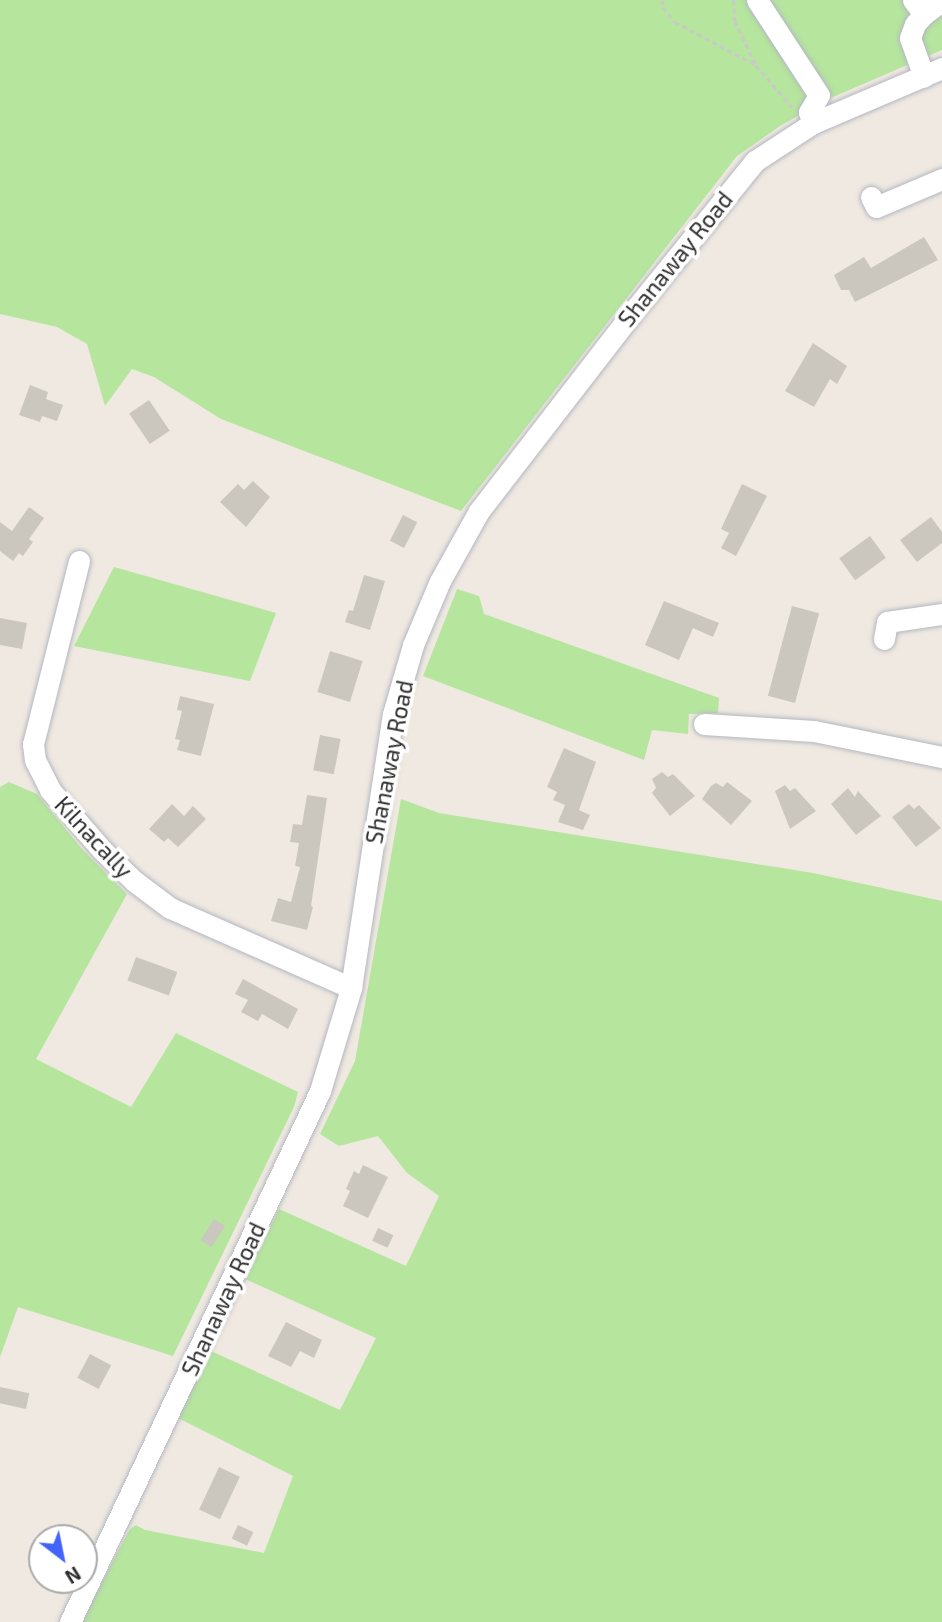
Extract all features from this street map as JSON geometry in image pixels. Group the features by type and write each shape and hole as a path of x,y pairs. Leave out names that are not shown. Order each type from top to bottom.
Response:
{"street":[{"path":"757,0 819,95 811,117"},
{"path":"933,72 910,37 918,7 942,1"},
{"name":"Shanaway Road","path":"70,1622 320,1091 351,988 393,714 413,645 440,581 479,511 636,308 755,161 811,117 933,72"},
{"path":"871,197 876,207 942,180"},
{"name":"Kilnacally","path":"79,561 33,744 35,760 50,790 102,850 134,881 170,908 351,988"},
{"path":"884,639 887,622 942,614"},
{"path":"704,724 734,715 942,757"}],"path":[{"path":"663,0 663,7 675,22 756,65"},
{"path":"734,0 734,21 756,65 791,106 811,117"}],"green space":[{"path":"0,0 942,0 942,50 826,100 780,126 737,156 461,511 221,419 154,377 132,369 105,406 87,344 57,327 0,314"},
{"path":"114,567 276,613 250,681 74,646"},
{"path":"457,589 479,596 484,614 719,698 718,713 689,714 688,734 652,730 644,760 423,676"},
{"path":"9,782 37,794 81,848 127,894 36,1059 131,1107 176,1033 298,1092 294,1107 173,1356 18,1307 0,1357 0,787"},
{"path":"401,799 439,813 813,873 942,901 942,1622 81,1622 130,1529 136,1525 145,1530 264,1553 293,1476 178,1418 211,1351 340,1410 376,1338 245,1279 279,1209 406,1266 439,1196 407,1173 378,1136 339,1146 320,1134 355,1061"}],"building":[{"path":"924,237 938,260 855,302 849,290 841,290 834,275 864,257 871,268"},
{"path":"813,343 847,366 837,384 830,379 814,407 785,391"},
{"path":"30,385 48,392 46,399 63,405 57,421 42,416 40,422 19,415"},
{"path":"149,400 170,431 150,444 129,413"},
{"path":"253,481 270,497 246,527 220,502 238,484 244,490"},
{"path":"742,484 767,496 736,556 721,548 729,533 721,529"},
{"path":"29,507 44,518 29,539 33,542 23,556 19,553 13,561 0,551 0,522 12,531"},
{"path":"403,515 417,522 404,548 390,541"},
{"path":"931,517 942,532 942,543 917,562 900,540"},
{"path":"870,536 886,558 855,580 839,558"},
{"path":"364,575 385,581 370,630 345,622 349,610 353,611"},
{"path":"664,601 719,623 713,637 693,628 679,660 645,645"},
{"path":"792,606 819,613 795,703 768,696"},
{"path":"0,618 27,623 22,649 0,645"},
{"path":"330,651 363,661 350,702 317,692"},
{"path":"180,696 214,704 201,756 177,750 180,740 175,739 182,711 177,710"},
{"path":"320,735 341,739 334,774 313,770"},
{"path":"564,748 596,762 579,810 590,815 583,830 558,822 565,805 553,800 557,792 547,787"},
{"path":"662,772 668,777 673,774 695,796 670,816 652,793 656,788 652,779"},
{"path":"727,782 752,801 731,825 702,799 711,786 716,783 723,787"},
{"path":"785,785 790,791 795,788 816,811 790,829 775,791"},
{"path":"848,788 855,797 858,791 881,816 856,835 831,804"},
{"path":"307,795 327,798 311,906 313,907 307,930 271,921 278,898 291,902 300,867 295,866 299,843 290,842 293,824 302,825"},
{"path":"172,804 184,816 193,806 206,819 178,847 168,838 164,842 149,829"},
{"path":"909,804 914,809 919,805 941,828 916,847 892,817"},
{"path":"136,957 177,972 169,996 127,980"},
{"path":"243,979 298,1009 288,1029 262,1014 258,1021 241,1012 248,1000 235,994"},
{"path":"363,1165 388,1177 368,1218 343,1206 350,1191 346,1189 354,1171 359,1174"},
{"path":"214,1219 225,1226 212,1247 201,1240"},
{"path":"378,1228 393,1235 387,1248 372,1241"},
{"path":"286,1322 322,1340 314,1358 300,1351 291,1367 268,1356"},
{"path":"90,1354 111,1365 99,1389 77,1378"},
{"path":"0,1387 29,1393 26,1409 0,1403"},
{"path":"219,1467 240,1477 220,1519 199,1510"},
{"path":"238,1525 253,1532 247,1546 232,1539"}]}
